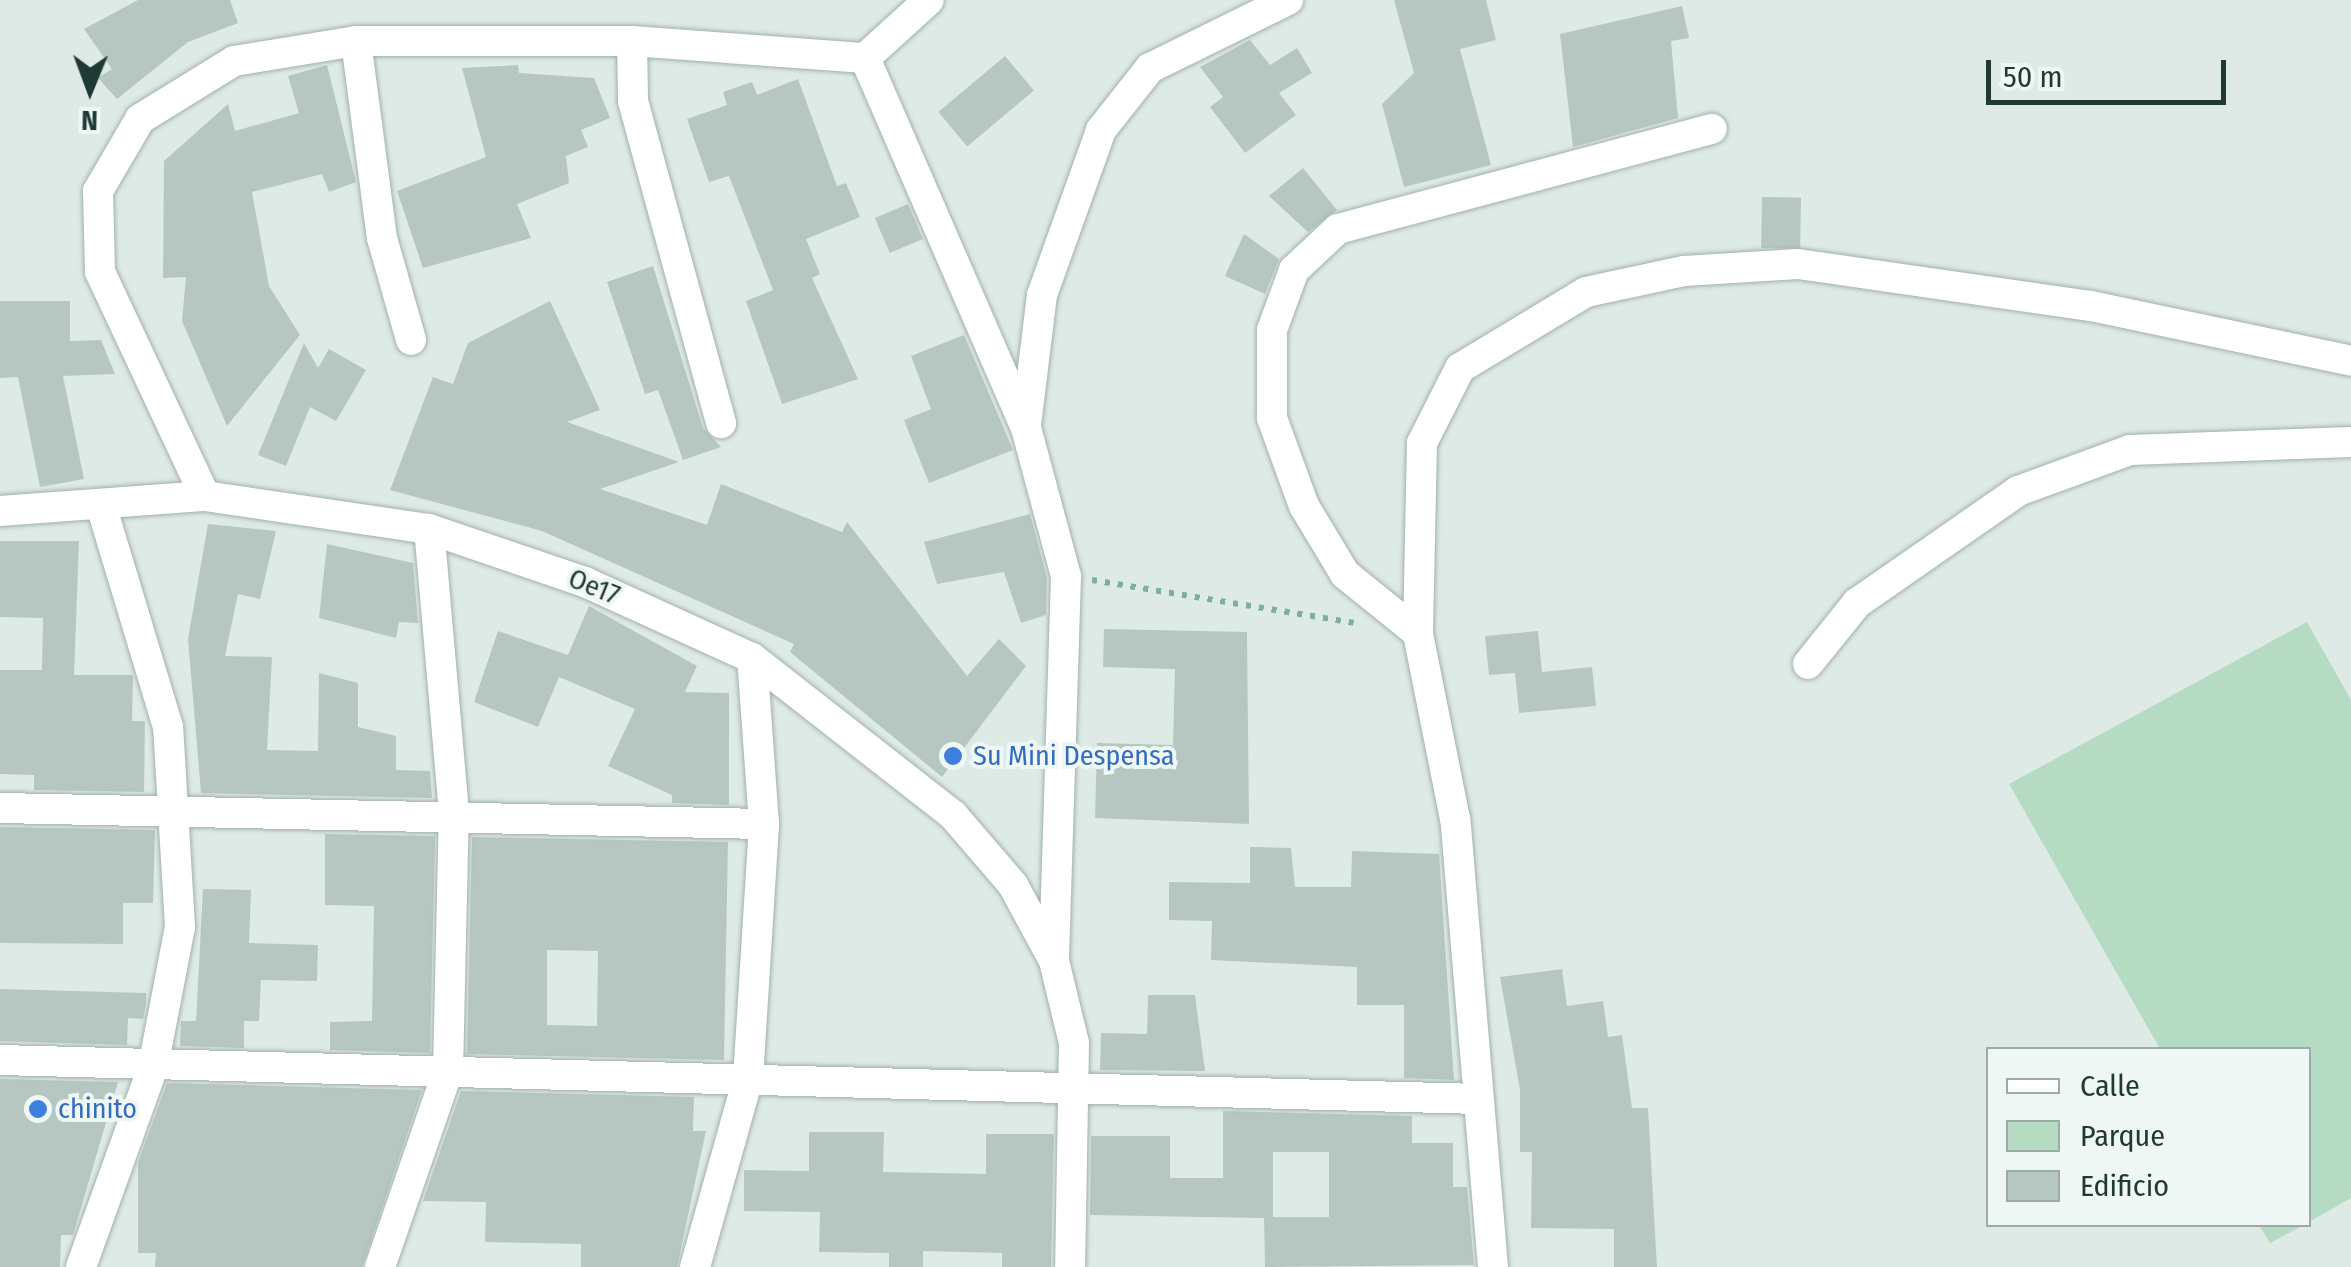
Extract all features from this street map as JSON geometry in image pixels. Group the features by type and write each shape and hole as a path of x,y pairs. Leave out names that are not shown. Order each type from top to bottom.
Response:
{"street":[{"path":"205,496 100,272 98,191 140,119 234,61 356,41 632,40 865,58 930,0"},
{"path":"1026,428 1042,294 1101,130 1150,68 1288,0"},
{"path":"632,40 632,102 722,424"},
{"path":"356,41 382,238 411,340"},
{"path":"865,58 1026,428 1066,576 1054,960 1072,1016 1076,1088 1070,1267"},
{"path":"1418,633 1345,574 1304,506 1272,418 1272,330 1294,270 1338,229 1712,129"},
{"path":"1493,1267 1455,819 1418,633 1422,443 1436,401 1460,368 1586,292 1684,271 1798,264 2091,306 2351,361"},
{"path":"1808,664 1857,603 2018,491 2130,450 2351,442"},
{"name":"Oe17","path":"0,511 102,509 205,496 430,529 585,582 752,658 954,815 1013,885 1054,960"},
{"path":"80,1267 154,1067 180,927 173,813 158,683 102,509"},
{"path":"380,1267 448,1071 454,813 430,529"},
{"path":"695,1267 748,1079 764,824 752,658"},
{"path":"0,808 173,813 454,813 764,824"},
{"path":"0,1060 1476,1099"}],"path":[{"path":"1066,576 1418,633"}],"green space":[{"path":"2307,622 2351,700 2351,1198 2311,1221 2311,1047 2159,1047 2009,784"},
{"path":"2260,1227 2300,1227 2270,1243"}],"building":[{"path":"138,0 230,0 238,23 188,42 117,99 98,78 112,69 84,29"},
{"path":"1394,0 1486,0 1496,40 1460,49 1491,165 1404,187 1382,104 1414,73"},
{"path":"1682,6 1689,38 1671,41 1678,118 1573,147 1560,34"},
{"path":"1250,40 1270,65 1297,48 1312,73 1279,93 1296,115 1245,153 1210,107 1223,97 1200,67"},
{"path":"1005,56 1034,90 967,146 938,112"},
{"path":"327,65 356,182 329,192 322,174 252,192 269,286 300,335 227,426 182,321 186,277 163,278 164,161 228,104 235,131 299,113 288,76"},
{"path":"518,65 519,73 594,78 610,118 581,130 588,147 566,156 569,183 517,204 531,238 423,268 397,191 486,157 462,68"},
{"path":"798,79 837,186 846,183 860,217 806,239 820,274 812,278 858,379 782,404 746,301 773,290 729,176 709,182 687,119 727,105 723,92 752,82 757,95"},
{"path":"1303,168 1337,210 1308,232 1269,196"},
{"path":"1762,197 1801,198 1800,249 1761,248"},
{"path":"908,204 923,239 890,253 875,218"},
{"path":"1244,234 1279,259 1265,294 1225,276"},
{"path":"653,266 703,428 721,447 683,460 658,390 645,394 607,282"},
{"path":"0,301 70,301 70,341 101,340 115,374 63,376 84,479 40,487 18,377 0,378"},
{"path":"550,301 600,410 567,422 679,462 600,489 707,525 721,484 842,532 847,522 967,676 999,639 1026,666 942,777 790,652 794,644 542,531 390,490 433,377 453,384 468,343"},
{"path":"964,335 1013,450 929,483 904,420 931,409 911,356"},
{"path":"304,343 318,368 329,349 366,370 336,421 310,407 286,466 258,455"},
{"path":"1030,514 1047,578 1046,615 1021,623 1004,572 937,584 924,542"},
{"path":"208,524 276,531 260,599 238,594 225,656 272,657 267,750 318,751 319,673 358,683 358,727 396,736 396,770 430,771 432,798 201,793 188,639"},
{"path":"0,541 79,541 74,675 133,675 132,721 145,721 144,792 34,790 34,775 0,774 0,670 42,670 43,618 0,617"},
{"path":"327,544 413,563 418,623 399,622 396,638 319,618"},
{"path":"589,606 697,666 685,692 729,693 729,805 672,803 672,795 608,766 635,709 559,677 538,727 474,702 498,631 568,655"},
{"path":"1104,629 1247,632 1249,824 1095,818 1097,743 1173,745 1175,669 1103,667"},
{"path":"1538,631 1542,672 1592,667 1596,706 1519,713 1515,673 1489,675 1485,636"},
{"path":"0,827 155,830 153,903 123,903 123,944 0,943"},
{"path":"325,834 435,836 430,1053 330,1050 330,1022 372,1021 374,906 325,905"},
{"path":"472,837 728,842 724,1060 467,1054","holes":["547,950 598,951 597,1026 547,1025"]},
{"path":"1250,847 1291,848 1295,887 1351,887 1352,851 1439,854 1454,1080 1404,1078 1404,1005 1357,1005 1357,967 1211,960 1212,921 1169,920 1169,882 1250,883"},
{"path":"203,889 251,890 249,943 318,945 317,981 261,980 259,1021 244,1021 244,1048 180,1046 181,1021 196,1021"},
{"path":"1562,969 1567,1006 1603,1001 1608,1037 1622,1035 1632,1108 1648,1108 1657,1267 1614,1267 1614,1229 1531,1228 1532,1152 1520,1152 1520,1090 1500,977"},
{"path":"0,989 146,993 146,1004 143,1019 128,1018 127,1045 0,1041"},
{"path":"1148,995 1195,995 1205,1071 1100,1070 1101,1033 1147,1034"},
{"path":"0,1079 118,1082 73,1235 61,1235 60,1267 0,1267"},
{"path":"167,1083 422,1090 362,1267 155,1267 156,1253 138,1253 138,1163"},
{"path":"461,1091 694,1097 693,1131 706,1131 677,1267 581,1267 581,1244 485,1242 486,1202 423,1201"},
{"path":"1223,1111 1412,1116 1412,1143 1453,1143 1453,1187 1467,1187 1474,1265 1265,1267 1264,1218 1090,1215 1091,1136 1170,1136 1170,1178 1223,1178","holes":["1273,1152 1329,1152 1329,1217 1273,1217"]},
{"path":"809,1132 884,1132 883,1172 986,1174 986,1134 1054,1134 1051,1267 1002,1267 1002,1253 923,1251 923,1267 889,1267 889,1253 819,1252 820,1212 744,1211 744,1170 809,1171"}],"place":[{"name":"Su Mini Despensa","path":"953,756"},
{"name":"chinito","path":"38,1109"}]}
